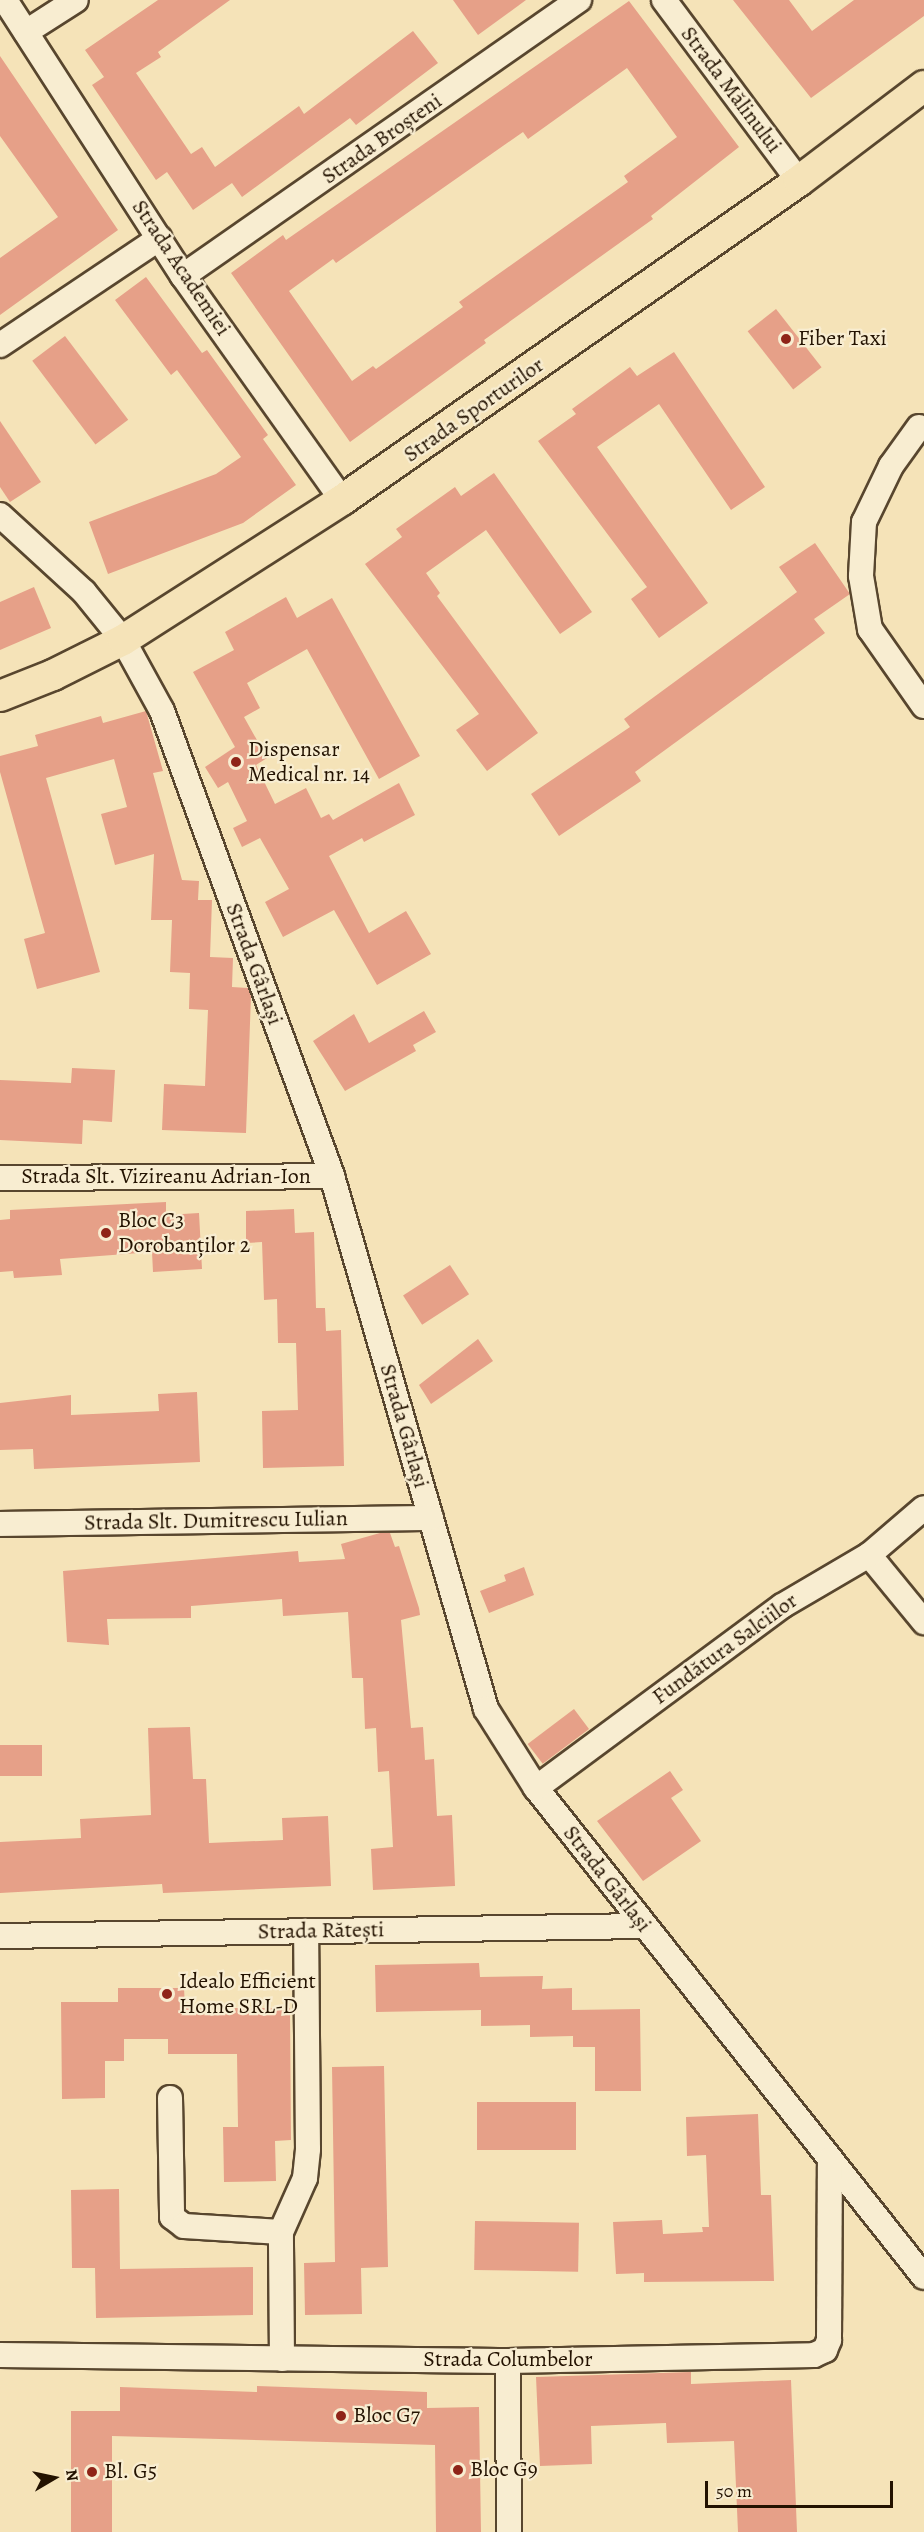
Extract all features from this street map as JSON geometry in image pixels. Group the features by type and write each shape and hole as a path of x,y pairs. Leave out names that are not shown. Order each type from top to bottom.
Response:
{"main road":[{"name":"Strada Sporturilor","path":"0,696 53,675 123,640 342,500 799,181 924,86"}],"street":[{"path":"5,0 26,32 76,0"},
{"name":"Strada Broșteni","path":"183,276 579,0"},
{"name":"Strada Mălinului","path":"664,0 799,181"},
{"name":"Strada Academiei","path":"26,32 183,276 342,500"},
{"path":"0,345 160,238"},
{"path":"922,432 891,466 864,522 861,576 870,629 924,706"},
{"name":"Strada Gârlași","path":"0,514 84,592 123,640 162,711 332,1176 486,1709 536,1788 643,1926 924,2277"},
{"name":"Strada Slt. Vizireanu Adrian-Ion","path":"0,1178 332,1176"},
{"name":"Fundătura Salciilor","path":"536,1788 782,1605 869,1555 920,1511"},
{"name":"Strada Slt. Dumitrescu Iulian","path":"0,1524 431,1518"},
{"path":"869,1555 924,1622"},
{"name":"Strada Rătești","path":"0,1936 643,1926"},
{"path":"282,2359 281,2232 304,2178 308,2149 306,1931"},
{"path":"170,2098 172,2217 184,2226 281,2232"},
{"name":"Strada Columbelor","path":"0,2355 508,2361 814,2355 825,2350 829,2340 830,2160"},
{"path":"508,2361 509,2532"}],"building":[{"path":"158,0 230,0 158,52 161,57 136,73 191,154 202,147 215,167 299,106 304,114 413,31 438,63 356,125 350,118 242,197 232,183 193,210 167,172 156,180 92,85 104,77 85,50"},
{"path":"453,0 526,0 478,35"},
{"path":"733,0 789,0 812,31 854,0 924,0 924,16 811,98"},
{"path":"629,1 739,147 651,216 653,219 484,340 486,343 350,442 231,273 283,235 286,240","holes":["627,68 677,137 624,176 628,182 459,302 463,307 376,369 373,366 352,381 289,291 333,259 336,263 523,132 528,139"]},
{"path":"0,56 118,230 0,315 0,258 58,217 0,136"},
{"path":"146,277 202,353 207,350 268,435 263,439 296,485 243,523 108,574 89,522 216,474 241,457 177,370 171,375 115,300"},
{"path":"776,309 822,367 793,389 748,331"},
{"path":"65,336 128,420 95,445 32,361"},
{"path":"674,352 765,487 731,510 659,404 597,447 708,603 659,638 631,599 647,587 538,441 576,414 572,409 630,367 637,376"},
{"path":"0,421 41,482 10,502 0,487"},
{"path":"494,473 592,612 560,634 486,530 426,573 440,593 437,596 538,733 487,771 456,730 479,714 365,564 402,537 396,529 455,487 461,496"},
{"path":"815,543 850,594 814,619 825,633 635,772 641,781 559,836 531,794 630,727 624,719 797,592 779,567"},
{"path":"34,587 51,628 0,650 0,602"},
{"path":"286,597 297,618 332,598 420,756 379,779 307,649 247,683 260,708 244,717 267,758 256,765 275,804 306,788 321,818 329,814 333,820 399,783 415,815 364,842 362,838 329,856 369,933 406,911 431,954 377,985 334,910 283,937 265,902 289,889 260,838 242,847 233,828 247,821 228,782 218,788 205,767 235,747 193,672 234,650 225,632"},
{"path":"146,711 163,771 153,773 182,880 199,881 198,900 212,900 210,957 233,958 232,987 248,988 251,996 246,1133 162,1130 164,1084 205,1086 208,1010 189,1009 190,973 170,972 172,920 151,920 154,854 115,865 101,814 127,807 114,759 46,778 100,972 37,989 24,939 45,933 0,772 0,756 38,746 35,735 101,716 103,723"},
{"path":"424,1011 436,1032 413,1045 416,1051 345,1091 313,1041 354,1014 369,1043"},
{"path":"72,1068 115,1070 112,1122 83,1120 82,1144 0,1140 0,1080 71,1083"},
{"name":"Bloc C3 Dorobanților 2","path":"166,1202 166,1215 199,1213 202,1269 153,1272 152,1252 60,1259 62,1275 14,1278 13,1271 0,1272 0,1220 10,1219 10,1210"},
{"path":"294,1209 295,1233 314,1232 316,1308 325,1308 326,1331 341,1330 344,1466 263,1468 262,1411 298,1410 296,1343 278,1343 277,1299 264,1300 262,1242 246,1243 246,1211"},
{"path":"450,1265 469,1294 422,1325 403,1295"},
{"path":"478,1339 493,1361 431,1404 419,1385"},
{"path":"197,1392 200,1462 34,1469 33,1449 0,1450 0,1403 71,1395 71,1415 159,1411 158,1394"},
{"path":"380,1533 390,1533 395,1547 399,1546 419,1608 420,1615 401,1620 411,1728 423,1727 425,1760 434,1759 437,1816 452,1815 455,1886 373,1890 371,1849 393,1847 389,1771 378,1772 376,1728 365,1729 363,1678 352,1678 348,1612 283,1616 282,1599 191,1606 191,1618 107,1619 109,1645 67,1642 63,1571 298,1551 299,1562 345,1559 341,1544"},
{"path":"524,1567 534,1595 489,1613 480,1591 506,1581 504,1575"},
{"path":"574,1709 589,1729 543,1764 528,1744"},
{"path":"190,1727 193,1779 206,1779 209,1843 283,1840 282,1818 328,1816 331,1886 163,1893 162,1884 0,1893 0,1842 81,1838 80,1819 151,1815 148,1728"},
{"path":"0,1745 42,1745 42,1776 0,1776"},
{"path":"670,1771 683,1790 671,1798 701,1841 643,1881 597,1821"},
{"path":"479,1963 480,1977 543,1976 542,1989 572,1988 572,2010 640,2009 641,2091 595,2091 595,2047 573,2047 573,2036 530,2037 530,2025 481,2026 481,2010 376,2012 375,1965"},
{"path":"118,1988 184,1988 185,2008 290,2008 291,2140 275,2141 276,2181 224,2182 223,2127 238,2127 237,2054 168,2054 168,2039 124,2039 124,2061 105,2061 105,2098 62,2099 61,2002 118,2002"},
{"path":"384,2066 388,2267 361,2268 362,2314 305,2315 304,2263 335,2262 332,2067"},
{"path":"477,2102 576,2102 576,2150 477,2150"},
{"path":"758,2114 761,2195 771,2195 774,2281 644,2282 644,2273 616,2274 613,2222 662,2220 663,2234 703,2232 702,2227 709,2227 706,2155 687,2156 686,2117"},
{"path":"119,2189 120,2269 253,2267 253,2315 96,2318 95,2268 72,2268 71,2190"},
{"path":"475,2221 579,2223 578,2272 474,2270"},
{"path":"691,2372 691,2384 791,2380 797,2532 738,2532 734,2441 667,2443 666,2423 591,2426 592,2464 540,2466 536,2377"},
{"path":"257,2386 427,2392 427,2408 479,2407 481,2532 436,2532 435,2445 112,2436 112,2532 71,2532 71,2411 120,2411 120,2387 257,2392"}],"place":[{"name":"Fiber Taxi","path":"786,339"},
{"name":"Dispensar Medical nr. 14","path":"236,762"},
{"name":"Bloc C3 Dorobanților 2","path":"106,1233"},
{"name":"Idealo Efficient Home SRL-D","path":"167,1994"},
{"name":"Bloc G7","path":"341,2416"},
{"name":"Bloc G9","path":"458,2470"},
{"name":"Bl. G5","path":"92,2472"}]}
